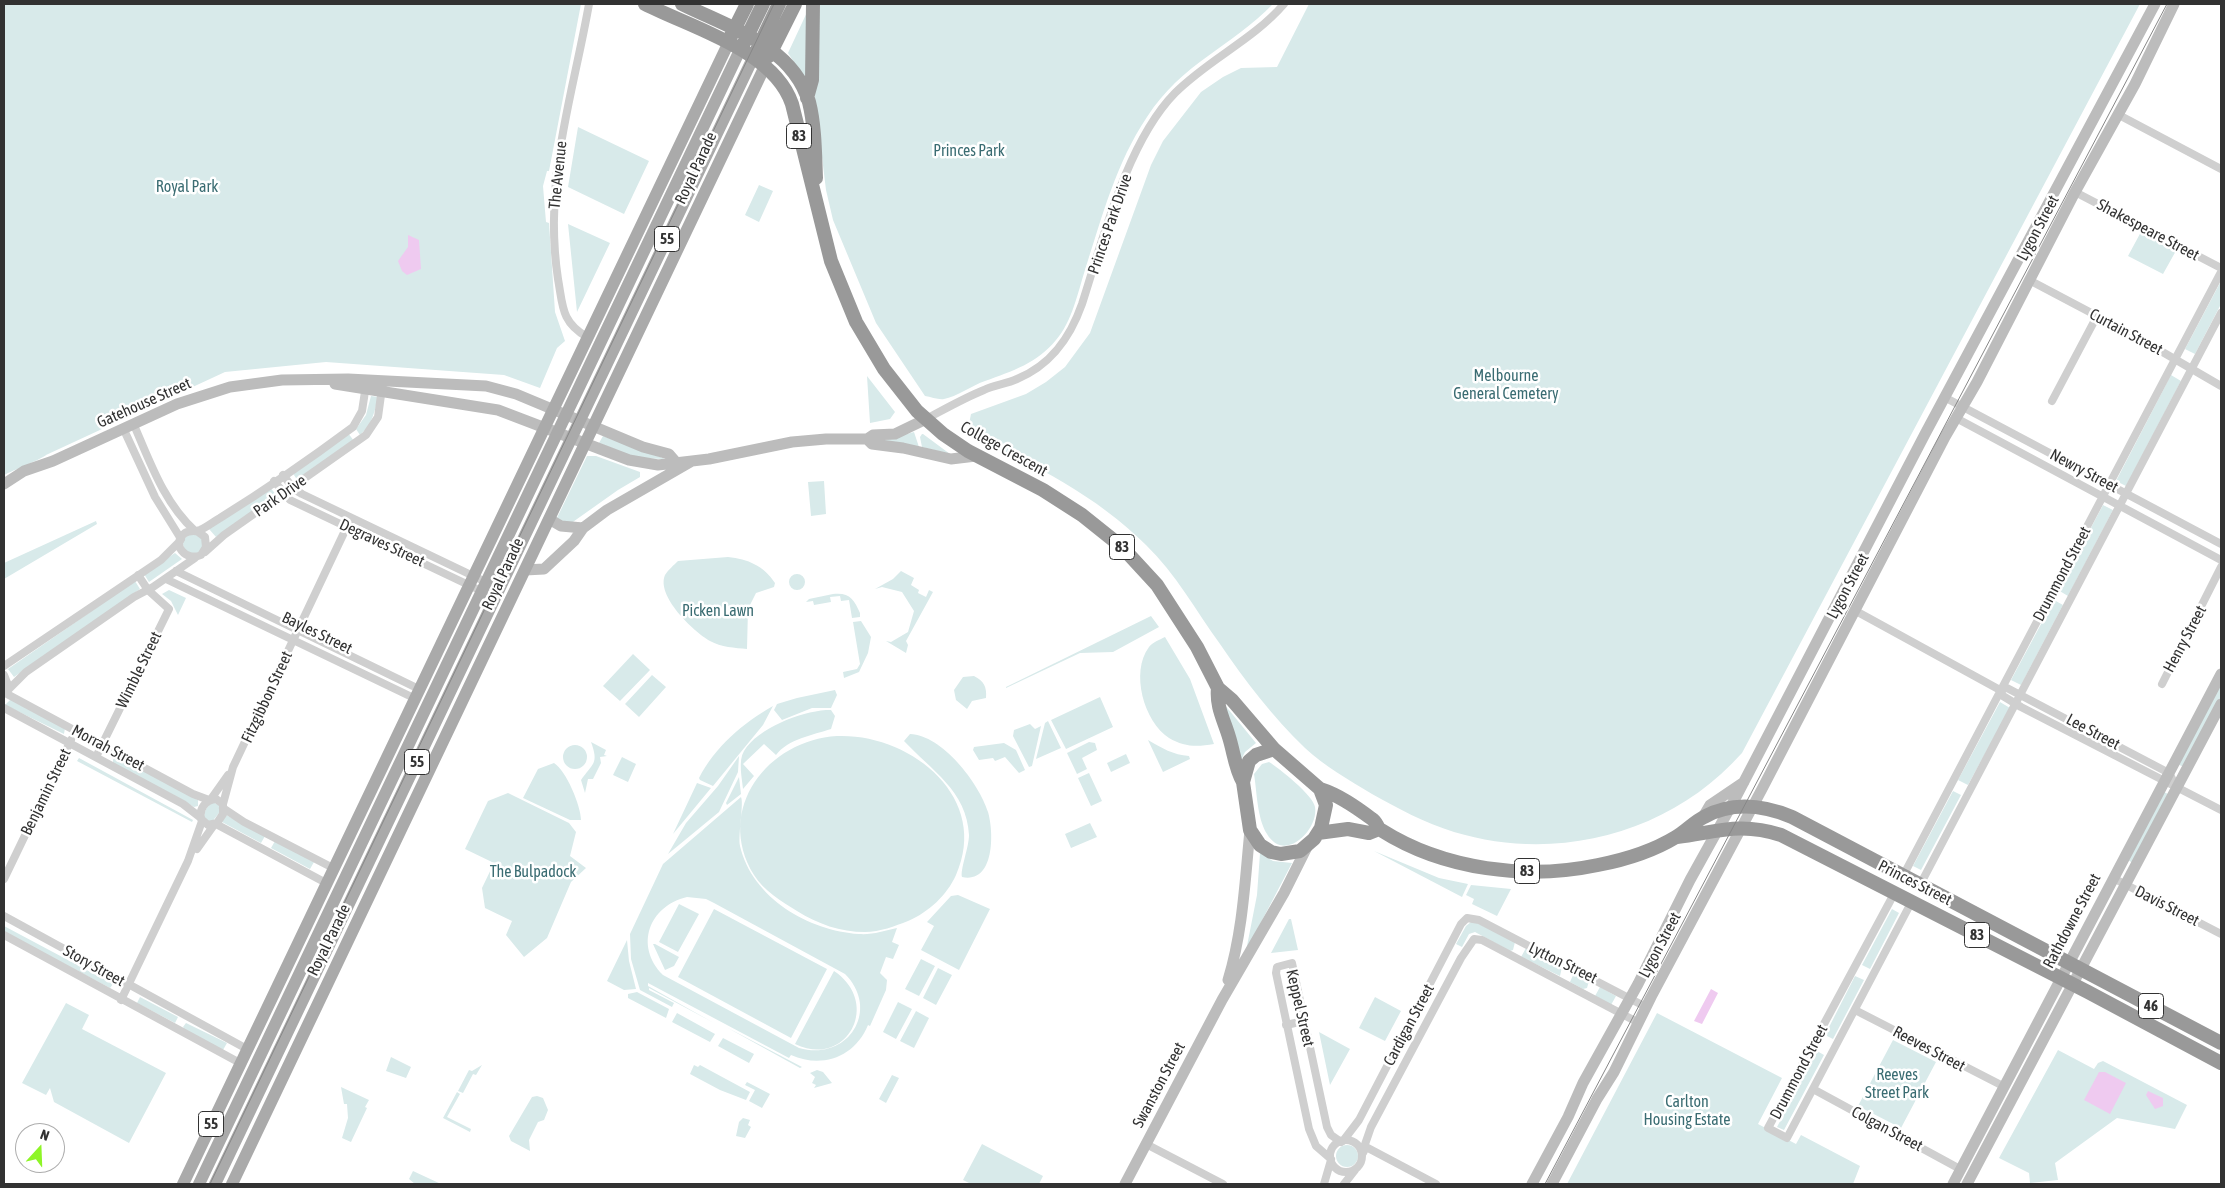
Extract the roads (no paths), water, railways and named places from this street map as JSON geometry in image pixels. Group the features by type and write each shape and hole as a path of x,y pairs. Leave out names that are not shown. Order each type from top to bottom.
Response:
{"highway":[{"name":"83","path":"645,4 740,50 776,75 790,99 831,261 856,322 888,375 926,419"},
{"name":"83","path":"682,4 767,47 794,72 808,98 818,214"},
{"name":"Royal Parade","path":"728,44 747,4"},
{"name":"Royal Parade","path":"740,50 763,4"},
{"name":"Royal Parade","path":"767,47 779,4"},
{"name":"Royal Parade","path":"759,62 795,4"},
{"path":"808,98 812,80 813,4"},
{"name":"College Crescent","path":"926,419 949,439 976,456 1072,508 1122,547 1164,595 1198,647 1218,688 1232,700 1274,749"},
{"name":"College Crescent","path":"1218,688 1217,702 1238,772 1244,782"},
{"name":"83","path":"1250,830 1244,782 1253,757 1261,752 1274,749 1320,789 1334,793 1375,821 1379,829 1416,848 1474,866 1541,872 1583,868 1618,860 1676,837 1718,830"},
{"path":"1250,830 1260,845 1276,854 1292,853 1308,845 1318,833 1326,808 1320,789"},
{"name":"83","path":"1676,837 1703,817 1730,808 1752,806"},
{"name":"Princes Street","path":"1752,806 1767,808 1792,818 2221,1043"},
{"name":"Princes Street","path":"1718,830 1740,827 1758,829 1787,838 1912,901 2221,1063"},
{"path":"1318,833 1348,829 1369,833 1379,829"}],"main road":[{"name":"Royal Parade","path":"199,1184 405,738 471,581 728,44"},
{"name":"Royal Parade","path":"421,698 484,587 740,50"},
{"name":"Royal Parade","path":"215,1184 580,420 759,62"},
{"name":"Royal Parade","path":"232,1184 622,365 759,62"},
{"path":"680,143 693,149"},
{"path":"587,337 614,350 622,365"},
{"path":"469,653 484,657"},
{"name":"Bayles Street","path":"421,698 453,722"},
{"name":"Royal Parade","path":"183,1184 335,869 405,738"},
{"path":"244,1055 269,1071 275,1094"},
{"path":"269,1071 289,1064"},
{"path":"204,1140 216,1147"},
{"path":"230,1153 243,1160"}],"street":[{"name":"The Avenue","path":"587,337 571,327 564,309 555,252 554,212 558,151 589,4"},
{"name":"Princes Park Drive","path":"926,419 978,392 1035,370 1064,344 1080,312 1125,176 1160,112 1174,94 1190,80 1211,62 1248,39 1284,4"},
{"name":"Lygon Street","path":"1532,1184 1568,1117 1583,1083 1630,998 2155,4"},
{"name":"Lygon Street","path":"1552,1184 1597,1099 1617,1067 1646,1007 1740,827 2174,4"},
{"path":"2100,105 2221,169"},
{"path":"2060,184 2075,192"},
{"name":"Shakespeare Street","path":"2075,192 2221,270"},
{"name":"Drummond Street","path":"1903,876 2221,270"},
{"path":"2014,272 2029,280"},
{"name":"Curtain Street","path":"2029,280 2221,386"},
{"name":"Drummond Street","path":"1920,885 2221,312"},
{"path":"2052,401 2097,316"},
{"name":"Gatehouse Street","path":"4,484 24,471 53,461 177,404 217,390 260,382 306,379 366,385 383,393 490,409 545,427"},
{"name":"Gatehouse Street","path":"366,385 382,381 480,385 511,392 553,409"},
{"name":"Park Drive","path":"203,553 224,535 359,440 376,421 383,393 382,381"},
{"name":"Park Drive","path":"196,531 274,482 350,429 360,415 366,385"},
{"name":"Newry Street","path":"1946,398 2221,544"},
{"path":"553,409 642,447 669,454 676,461"},
{"path":"1939,410 1956,418"},
{"name":"Newry Street","path":"1956,418 2221,560"},
{"path":"545,427 638,463 665,466 676,461 692,461 792,442 826,439 867,439 873,435 895,434 926,419"},
{"path":"6,694 34,667 134,597 148,590 203,553 206,540 179,514 129,427"},
{"path":"129,427 153,492 180,540 182,552 195,558"},
{"path":"350,429 359,440"},
{"path":"867,439 872,444 902,448 951,459 976,456"},
{"path":"525,570 544,569 574,541 583,528 626,497 692,461"},
{"name":"Degraves Street","path":"283,475 292,487 471,581"},
{"name":"Degraves Street","path":"274,482 283,494 292,501 498,593"},
{"path":"153,492 163,488"},
{"name":"Fitzgibbon Street","path":"223,806 234,767 351,518"},
{"path":"549,519 561,526 583,528"},
{"path":"4,666 163,558 186,532 196,531"},
{"name":"Henry Street","path":"2162,684 2221,567"},
{"name":"Bayles Street","path":"176,571 298,630 421,698"},
{"path":"138,575 148,590"},
{"name":"Bayles Street","path":"166,578 421,698"},
{"name":"Wimble Street","path":"96,757 168,609 148,590"},
{"path":"1839,602 1854,610"},
{"name":"Lee Street","path":"1854,610 2000,690 2003,696 2063,729 2114,756 2167,777"},
{"path":"4,675 8,685 6,694"},
{"name":"Rathdowne Street","path":"1953,1184 2003,1086 2221,676"},
{"name":"Lee Street","path":"2000,690 2007,688 2020,694 2120,747 2167,777 2177,788 2221,810"},
{"name":"Morrah Street","path":"6,694 193,794 210,800"},
{"name":"Rathdowne Street","path":"1969,1180 2221,704"},
{"name":"Morrah Street","path":"4,708 183,804 202,819"},
{"path":"2060,715 2063,729"},
{"name":"Benjamin Street","path":"4,879 75,731"},
{"path":"2114,756 2120,747"},
{"name":"Fitzgibbon Street","path":"210,800 234,767"},
{"path":"1703,817 1710,805 1744,782"},
{"path":"121,1000 188,861 202,819 203,807 210,800 218,799 235,817 335,869"},
{"path":"188,861 222,816 223,806"},
{"path":"202,819 208,826 215,824 265,848 328,884"},
{"name":"Swanston Street","path":"1222,1000 1236,953 1244,899 1250,830"},
{"path":"265,848 271,837"},
{"name":"Swanston Street","path":"1125,1184 1222,1000 1284,893 1308,845"},
{"name":"Davis Street","path":"2113,878 2221,934"},
{"name":"Drummond Street","path":"1894,892 1768,1128 1787,1138 1912,901"},
{"name":"Story Street","path":"4,916 184,1016 244,1055"},
{"name":"Cardigan Street","path":"1342,1142 1358,1123 1462,922 1470,918 1479,920"},
{"name":"Lytton Street","path":"1479,920 1646,1007"},
{"name":"Story Street","path":"4,935 177,1030 244,1055"},
{"name":"Lytton Street","path":"1474,939 1480,939 1639,1023"},
{"name":"Cardigan Street","path":"1362,1154 1371,1127 1461,958 1474,939"},
{"path":"1515,957 1522,943"},
{"name":"Keppel Street","path":"1331,1159 1319,1150 1311,1137 1276,971 1281,965 1292,963 1327,1127 1331,1136 1342,1142"},
{"path":"1563,982 1571,967"},
{"path":"1588,995 1596,980"},
{"path":"1419,1005 1432,1012"},
{"name":"Reeves Street","path":"1855,1010 2003,1086"},
{"path":"177,1030 184,1016"},
{"path":"1286,1025 1304,1021"},
{"path":"1382,1075 1395,1082"},
{"name":"Colgan Street","path":"1813,1089 1960,1169"},
{"path":"1324,1184 1333,1149 1342,1142 1355,1143 1362,1154"},
{"path":"1146,1144 1223,1184"},
{"path":"1344,1184 1361,1163 1362,1154 1366,1147 1436,1184"},
{"path":"1331,1159 1335,1167 1341,1171 1349,1172 1356,1169"},
{"path":"1960,1169 1969,1180"}],"tram line":[{"path":"210,1184 774,4"},
{"path":"1545,1184 2167,4"}],"park label":[{"name":"Princes Park","path":"969,151"},
{"name":"Royal Park","path":"187,187"},
{"name":"Melbourne General Cemetery","path":"1506,385"},
{"name":"Picken Lawn","path":"718,611"},
{"name":"The Bulpadock","path":"533,872"},
{"name":"Reeves Street Park","path":"1897,1084"},
{"name":"Carlton Housing Estate","path":"1687,1111"}]}
